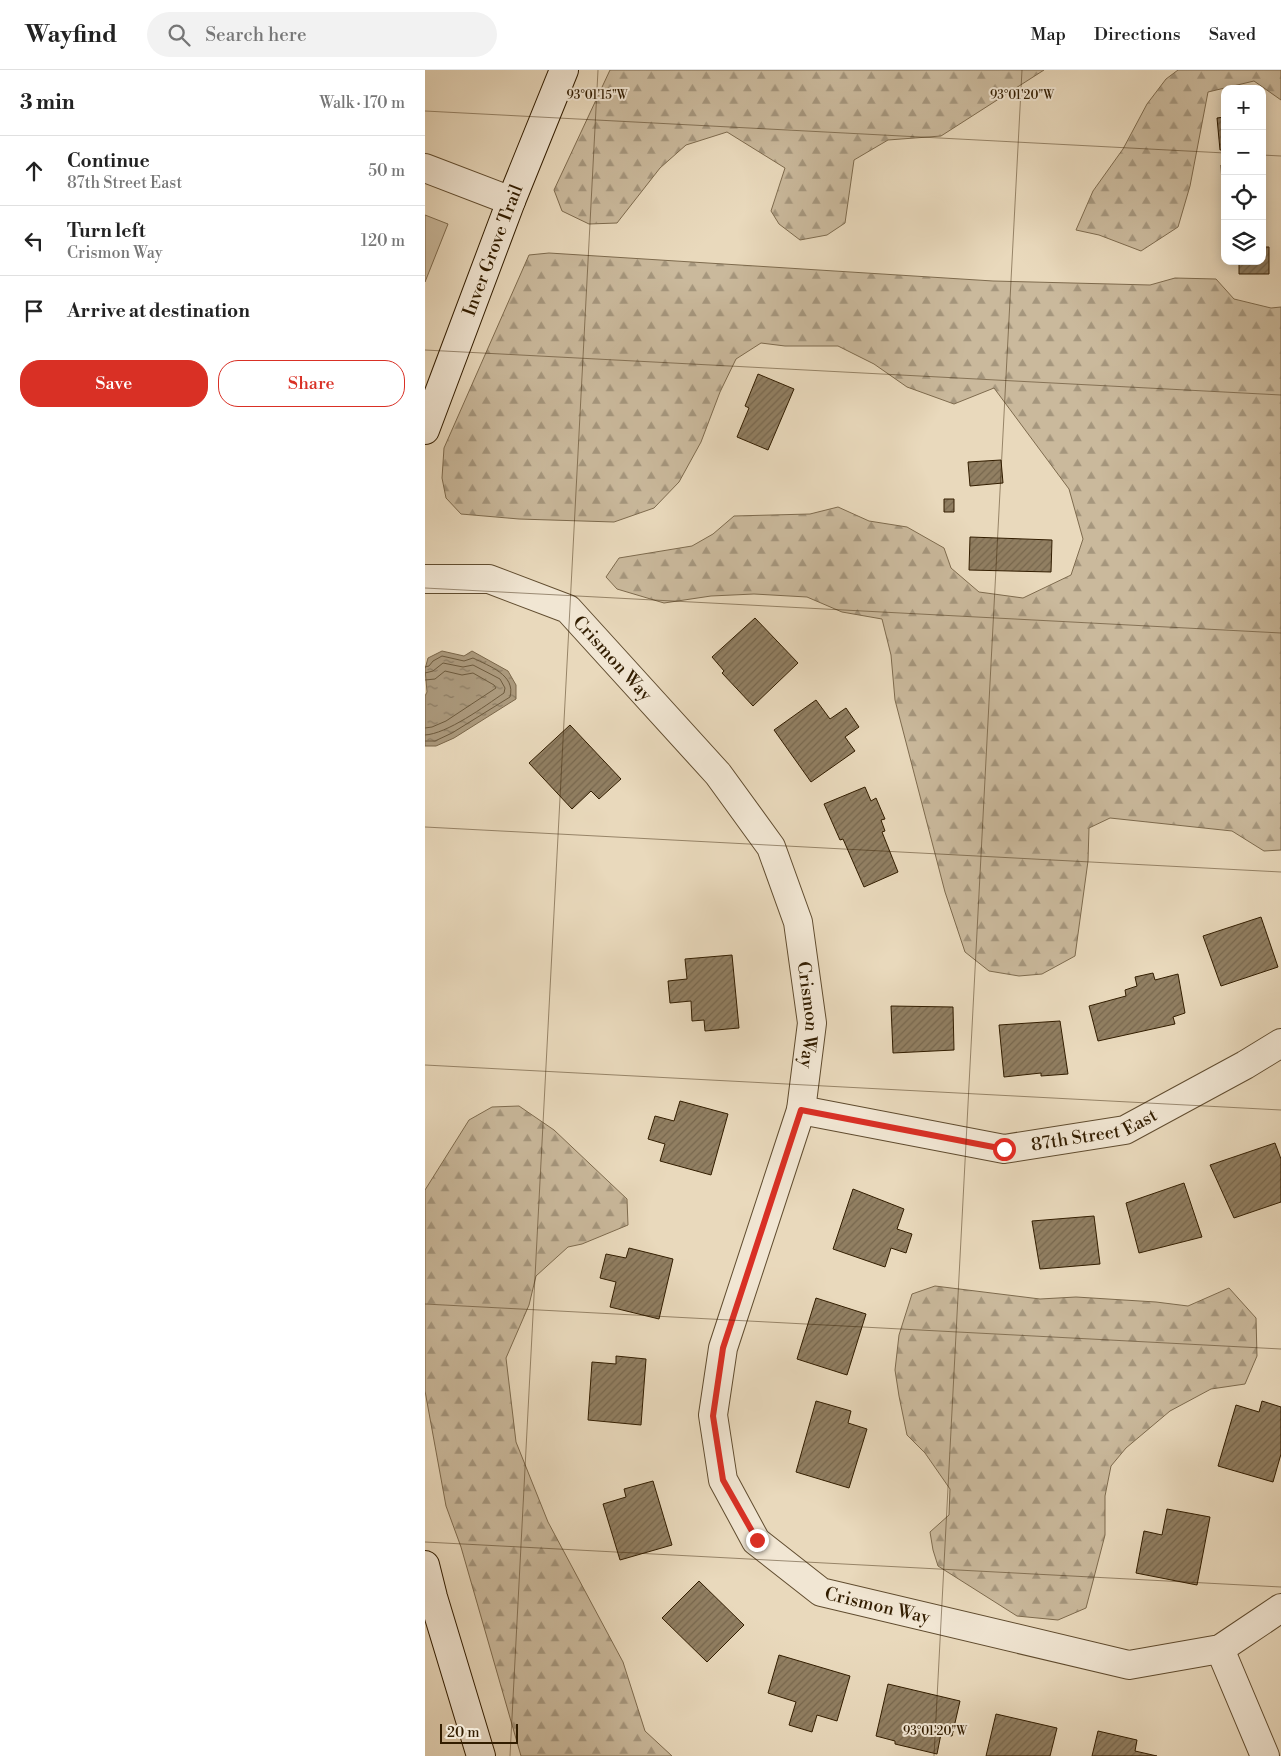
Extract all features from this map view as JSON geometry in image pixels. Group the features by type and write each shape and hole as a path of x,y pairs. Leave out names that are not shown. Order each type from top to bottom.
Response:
{"street":[{"name":"Inver Grove Trail","path":"425,430 511,201 564,70"},
{"path":"425,168 511,201"},
{"name":"Crismon Way","path":"425,579 489,579 568,609 718,774 771,847 798,922 812,1023 801,1110 723,1348 713,1416 723,1480 757,1540 821,1592 1129,1665 1221,1649 1281,1608"},
{"name":"87th Street East","path":"801,1110 1004,1149 1125,1130 1245,1065 1281,1043"},
{"path":"425,1566 481,1756"},
{"path":"1221,1649 1265,1756"}],"green space":[{"path":"610,70 1044,70 941,136 888,140 854,160 845,223 827,235 800,240 779,224 771,211 785,168 727,132 686,145 660,168 617,223 589,224 562,211 554,190"},
{"path":"1178,70 1281,70 1281,100 1266,89 1266,85 1260,85 1254,81 1237,85 1221,85 1221,89 1208,92 1190,186 1178,227 1141,251 1099,235 1076,230 1093,191 1123,149 1147,104 1166,79"},
{"path":"425,215 448,224 425,282"},
{"path":"549,253 993,281 1150,285 1175,278 1216,279 1234,299 1271,308 1281,307 1281,850 1264,851 1232,831 1110,818 1089,828 1088,861 1075,956 1042,974 1019,976 989,971 965,952 945,892 895,700 891,655 882,619 842,612 807,597 754,594 711,596 664,603 617,589 606,577 619,558 692,546 713,534 734,516 810,514 838,507 869,521 907,527 944,548 951,568 979,592 1023,598 1071,575 1083,539 1069,489 994,388 954,404 907,387 874,364 838,346 785,346 761,343 736,359 720,392 701,442 679,482 654,508 614,522 519,519 461,514 446,498 442,478 444,448 529,255"},
{"path":"519,1106 554,1130 627,1199 628,1225 582,1244 568,1247 536,1276 529,1305 506,1358 516,1442 548,1522 623,1662 645,1731 672,1756 521,1756 461,1547 446,1506 425,1391 425,1190 469,1120 492,1107"},
{"path":"935,1286 1040,1299 1076,1297 1188,1306 1229,1288 1256,1318 1257,1356 1245,1384 1211,1389 1170,1411 1126,1448 1111,1466 1105,1496 1105,1535 1086,1608 1058,1620 1017,1616 938,1566 930,1532 949,1515 950,1489 925,1453 907,1435 895,1370 899,1335 912,1294"}],"water":[{"path":"442,651 464,656 472,651 508,671 516,685 516,699 454,738 436,746 425,746 425,696 427,692 425,669 428,658"}],"building":[{"path":"1217,118 1221,118 1221,150 1220,150"},
{"path":"1266,247 1269,247 1269,274 1239,274 1239,265 1266,265"},
{"path":"758,374 794,389 768,450 737,437 749,408 745,406"},
{"path":"1001,460 1003,483 970,486 968,462"},
{"path":"944,499 954,499 954,512 944,512"},
{"path":"970,537 1052,540 1051,572 969,570"},
{"path":"755,618 798,663 753,706 722,673 724,671 712,657"},
{"path":"816,700 830,719 846,708 859,727 845,737 855,751 811,782 774,730"},
{"path":"570,725 621,779 599,799 591,791 572,809 529,763"},
{"path":"865,787 871,801 876,798 885,819 881,820 885,831 882,832 898,872 864,887 843,839 840,840 824,804"},
{"path":"1261,917 1278,967 1221,986 1203,936"},
{"path":"732,955 739,1028 705,1031 704,1020 692,1021 691,1001 670,1003 668,981 687,979 685,959"},
{"path":"1153,973 1155,980 1178,974 1185,1013 1173,1017 1175,1024 1098,1041 1089,1006 1126,996 1125,990 1137,986 1135,977"},
{"path":"891,1006 953,1007 954,1050 893,1053"},
{"path":"1060,1021 1068,1074 1041,1076 1041,1073 1004,1077 999,1025"},
{"path":"680,1101 728,1114 711,1175 660,1161 665,1144 648,1139 655,1116 674,1121"},
{"path":"1275,1143 1281,1159 1281,1202 1234,1218 1210,1165"},
{"path":"1184,1183 1202,1237 1139,1253 1126,1203"},
{"path":"853,1189 904,1209 897,1229 912,1234 906,1253 891,1248 885,1267 833,1249"},
{"path":"1094,1216 1100,1264 1040,1269 1032,1221"},
{"path":"629,1248 673,1259 659,1319 610,1307 616,1282 600,1278 606,1254 626,1258"},
{"path":"816,1298 866,1314 847,1375 797,1359"},
{"path":"616,1356 646,1359 641,1425 588,1420 592,1362 616,1364"},
{"path":"816,1401 851,1411 848,1423 867,1429 849,1488 796,1472"},
{"path":"1262,1401 1281,1407 1281,1454 1273,1482 1218,1466 1236,1405 1259,1412"},
{"path":"653,1481 672,1545 620,1560 603,1504 626,1497 624,1489"},
{"path":"1167,1509 1210,1517 1197,1585 1136,1573 1144,1531 1162,1535"},
{"path":"699,1581 744,1625 707,1662 662,1618"},
{"path":"779,1655 850,1676 837,1721 817,1715 812,1732 789,1725 796,1702 768,1693"},
{"path":"888,1684 960,1701 952,1736 941,1734 937,1754 895,1744 895,1741 876,1736"},
{"path":"996,1714 1057,1728 1050,1756 986,1756"},
{"path":"1098,1731 1137,1740 1135,1751 1157,1756 1092,1756"}],"route":[{"path":"757,1540 723,1480 713,1416 723,1348 801,1110 1004,1149"}]}
